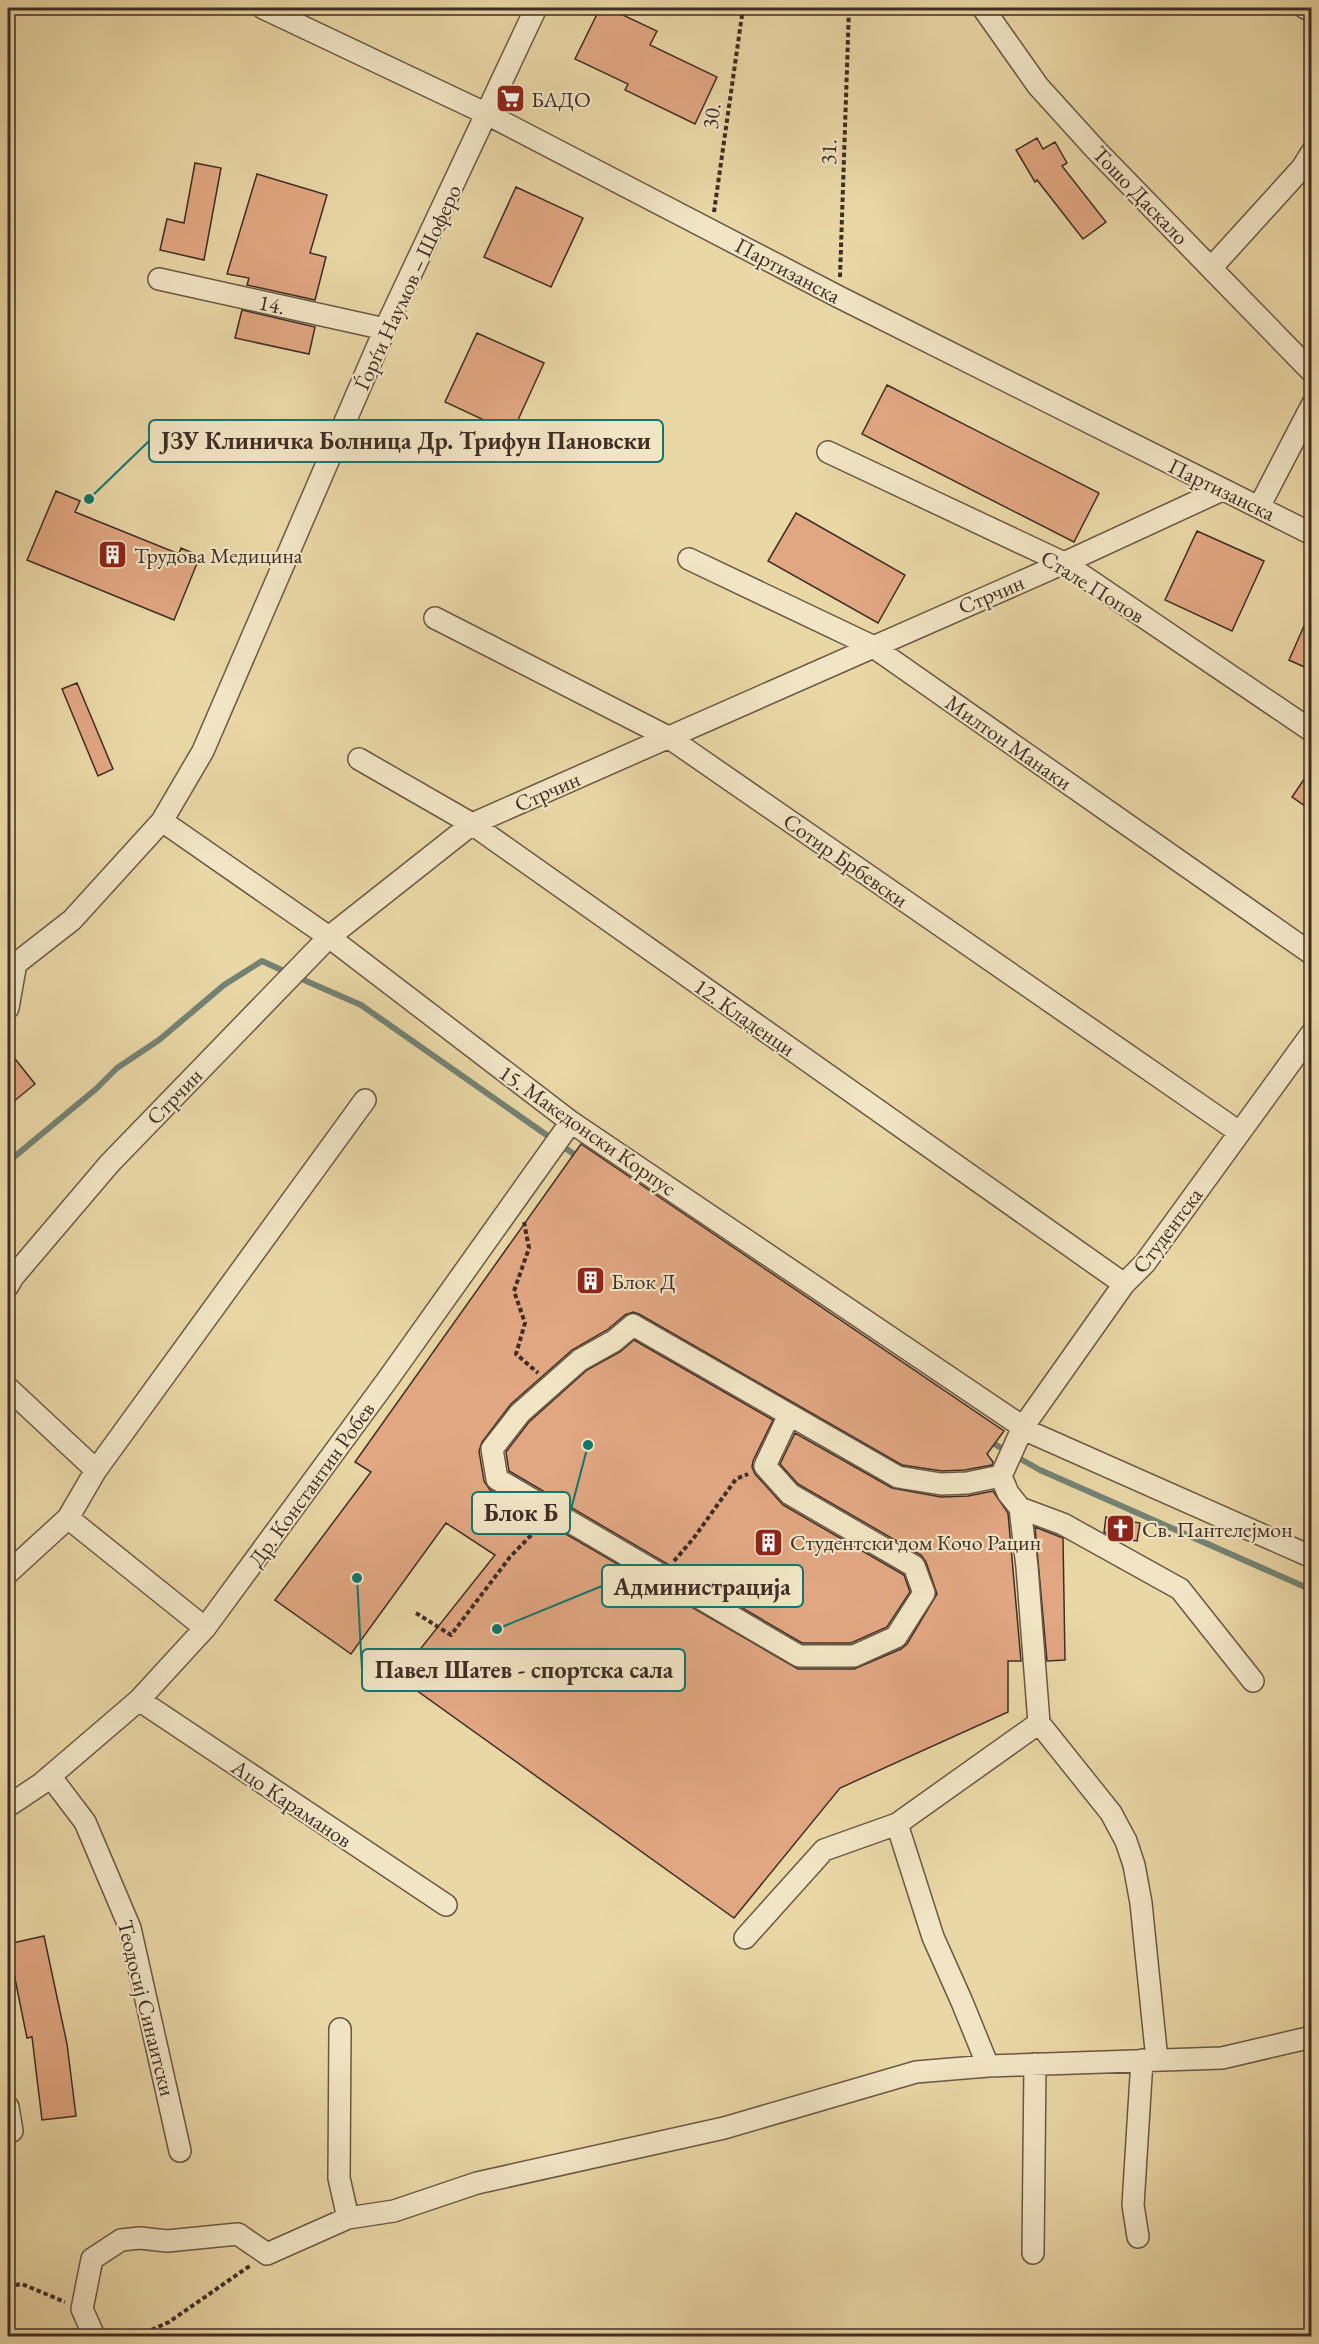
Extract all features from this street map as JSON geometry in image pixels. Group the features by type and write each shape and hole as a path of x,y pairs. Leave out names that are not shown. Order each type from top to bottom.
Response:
{"street":[{"name":"Партизанска","path":"263,8 487,114 839,297 1311,534"},
{"path":"487,114 536,8"},
{"name":"Тошо Даскало","path":"983,8 1038,86 1096,150 1212,267 1311,372"},
{"path":"1305,8 1311,10"},
{"name":"Ѓорѓи Наумов – Шоферо","path":"12,967 72,920 162,821 203,751 386,329 487,114"},
{"path":"1212,267 1302,168 1311,152"},
{"name":"14.","path":"159,279 386,329"},
{"path":"1259,507 1311,405"},
{"name":"Стале Попов","path":"828,452 1064,563 1311,731"},
{"name":"Стрчин","path":"8,1286 13,1277 110,1163 329,937 472,824 1064,563 1222,490"},
{"name":"Милтон Манаки","path":"689,558 872,646 1311,954"},
{"name":"Сотир Брбевски","path":"435,618 668,737 1239,1132"},
{"name":"12. Кладенци","path":"359,759 472,824 1124,1284"},
{"name":"15. Македонски Корпус","path":"162,821 329,937 571,1122 1023,1428"},
{"path":"8,1008 12,967"},
{"name":"Студентска","path":"1001,1475 1023,1428 1124,1284 1145,1263 1311,1034"},
{"path":"8,1572 68,1518 96,1470 365,1100"},
{"name":"Др. Константин Робев","path":"8,1806 50,1776 139,1700 205,1628 388,1379 571,1122"},
{"path":"789,1414 765,1466 790,1494 914,1566 924,1593 896,1637 854,1656 799,1656 497,1479 492,1449 520,1413 580,1360 614,1341 633,1325 789,1414 898,1477 941,1484 967,1483 1001,1475 1008,1493 1020,1508 1063,1524 1180,1589 1253,1681"},
{"path":"8,1388 96,1470"},
{"path":"1023,1428 1311,1557"},
{"path":"1020,1508 1039,1723 1111,1813 1126,1841 1134,1865 1141,1903 1150,2060 1134,2205 1138,2237"},
{"path":"68,1518 205,1628"},
{"name":"Ацо Караманов","path":"139,1700 446,1905"},
{"path":"745,1938 824,1850 897,1824 1039,1723"},
{"name":"Теодосиј Синаитски","path":"50,1776 86,1822 130,1928 180,2151"},
{"path":"897,1824 933,1937 988,2066"},
{"path":"340,2029 339,2178 348,2218"},
{"path":"93,2337 82,2309 92,2259 121,2240 140,2238 167,2241 238,2234 267,2254 348,2218 394,2211 477,2183 724,2128 916,2072 988,2066 1222,2058 1311,2037"},
{"path":"1033,2253 1035,2064"},
{"path":"8,2107 12,2131"}],"path":[{"name":"30.","path":"712,230 743,8"},
{"name":"31.","path":"839,297 849,8"},
{"path":"524,1188 529,1248 514,1291 525,1323 516,1354 552,1385"},
{"path":"662,1575 693,1539 736,1479"},
{"path":"416,1613 451,1635 510,1557 553,1512"},
{"path":"138,2337 169,2322 267,2254"},
{"path":"8,2286 22,2284 82,2309"}],"building":[{"path":"600,8 608,8 657,31 650,45 717,77 695,124 625,90 628,84 575,59"},
{"path":"1037,138 1043,149 1055,142 1067,163 1062,166 1106,222 1083,239 1037,180 1035,182 1016,150"},
{"path":"195,163 221,168 204,260 160,250 167,219 184,223"},
{"path":"257,174 327,195 310,253 326,257 315,300 247,285 249,278 227,274"},
{"path":"516,187 583,218 551,287 484,257"},
{"path":"242,310 315,327 309,354 235,338"},
{"path":"477,333 544,363 512,433 445,402"},
{"path":"887,385 1099,493 1074,542 862,434"},
{"name":"Трудова Медицина","path":"56,491 80,501 75,512 179,554 181,548 200,556 174,620 27,560"},
{"path":"796,513 905,575 878,623 768,561"},
{"path":"1197,531 1264,561 1232,631 1165,600"},
{"path":"1311,610 1311,670 1289,660"},
{"path":"77,683 113,769 98,776 62,689"},
{"path":"1311,769 1311,810 1292,797"},
{"path":"8,1050 35,1084 8,1106"},
{"name":"Студентски дом Кочо Рацин","path":"581,1144 1004,1431 987,1454 993,1462 992,1465 942,1471 902,1465 633,1312 572,1350 511,1404 482,1442 479,1451 484,1481 490,1490 798,1669 854,1669 901,1649 907,1644 937,1594 926,1562 921,1555 798,1484 780,1464 795,1433 892,1488 941,1497 968,1496 993,1491 1008,1513 1021,1661 1008,1661 1008,1712 840,1788 734,1918 398,1677 495,1555 446,1523 351,1654 275,1600 371,1472 355,1462"},
{"path":"634,1340 773,1420 753,1461 752,1467 755,1474 783,1505 904,1575 910,1592 887,1627 851,1643 802,1643 509,1471 506,1452 529,1422 587,1370 620,1352"},
{"name":"Св. Пантелејмон","path":"1106,1517 1140,1523 1137,1541 1113,1537 1104,1532"},
{"path":"1035,1527 1063,1538 1065,1660 1047,1661"},
{"path":"44,1936 67,2044 76,2116 42,2120 32,2037 27,2038 8,1944"}],"waterway":[{"path":"8,1162 96,1089 117,1068 159,1040 224,985 262,961 288,973"},
{"path":"297,977 361,1005 578,1157"},
{"path":"989,1441 1040,1470 1312,1590"}],"place":[{"name":"БАДО","path":"510,99"},
{"name":"ЈЗУ Клиничка Болница Др. Трифун Пановски","path":"89,499"},
{"name":"Трудова Медицина","path":"113,555"},
{"name":"Блок Д","path":"590,1281"},
{"name":"Блок Б","path":"588,1445"},
{"name":"Св. Пантелејмон","path":"1121,1529"},
{"name":"Студентски дом Кочо Рацин","path":"769,1542"},
{"name":"Павел Шатев - спортска сала","path":"357,1578"},
{"name":"Администрација","path":"497,1629"}]}
